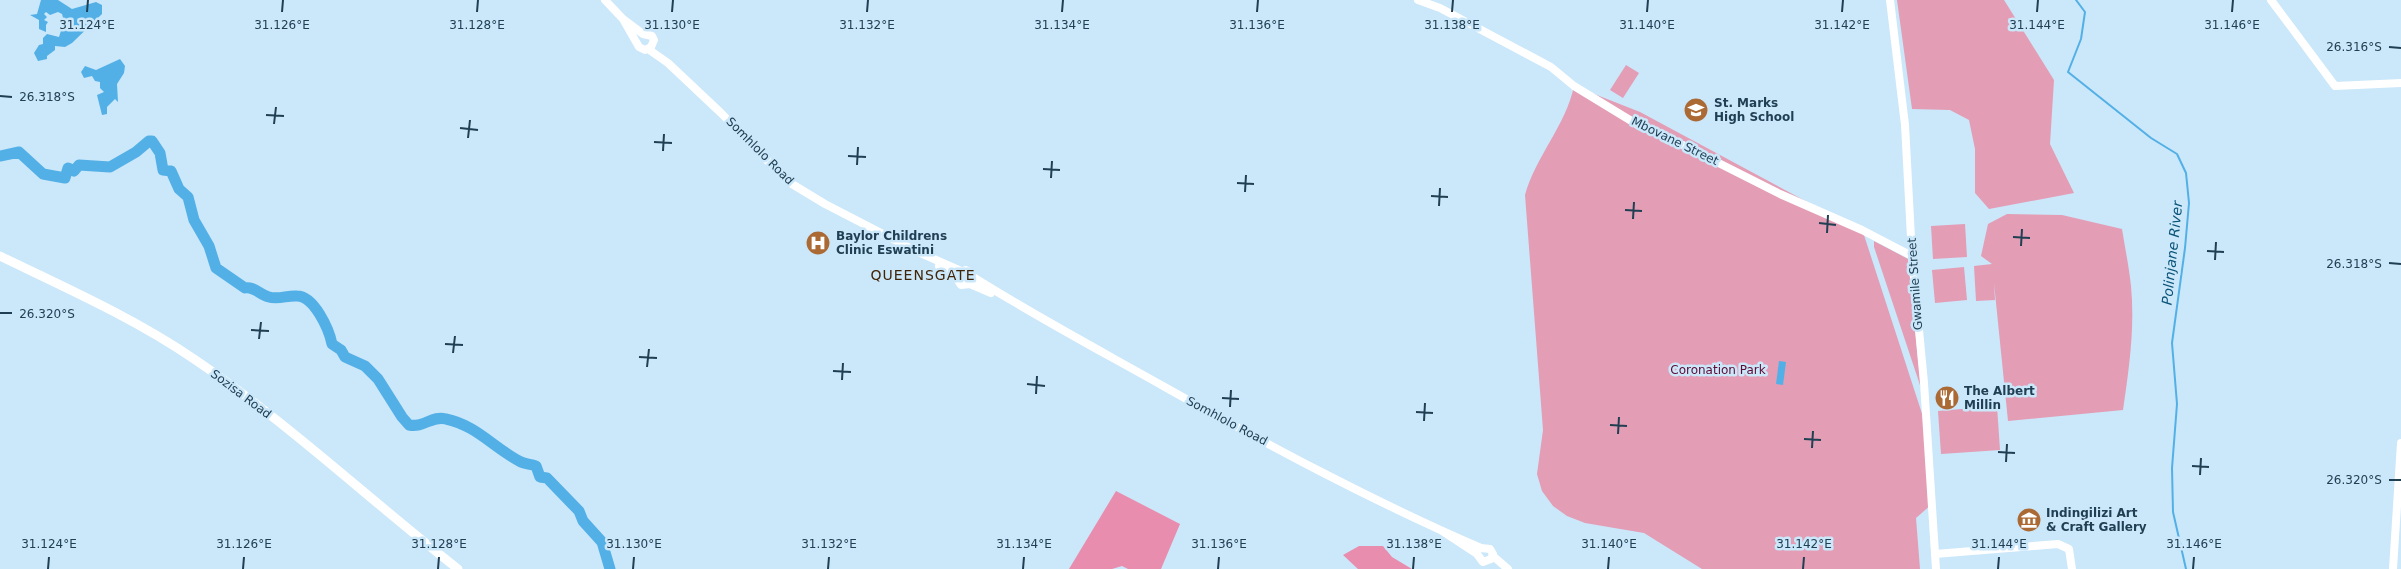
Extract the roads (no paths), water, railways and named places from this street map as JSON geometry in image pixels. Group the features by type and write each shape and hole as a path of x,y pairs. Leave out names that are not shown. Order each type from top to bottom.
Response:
{"main road":[{"name":"Somhlolo Road","path":"605,0 623,19 643,34 652,36 654,43 668,63"},
{"name":"Mbovane Street","path":"1418,0 1440,8 1551,67 1574,86 1638,125 1667,137 1780,194 1862,230 1912,256"},
{"name":"Gwamile Street","path":"1890,0 1905,124 1912,256 1924,383 1936,569"},
{"path":"2271,0 2334,86 2401,83"},
{"name":"Somhlolo Road","path":"623,19 637,40 639,47 648,49 668,63 722,113 787,181 825,204 959,274 968,271 971,280 1224,420 1479,551 1490,549 1490,559 1501,569"},
{"path":"637,40 643,34"},
{"path":"648,49 654,43"},
{"name":"Sozisa Road","path":"0,256 121,315 193,358 246,396 458,569"},
{"name":"Somhlolo Road","path":"959,274 961,285 971,280"},
{"path":"2393,569 2401,443"},
{"path":"1935,554 2058,544 2069,549 2072,569"},
{"name":"Somhlolo Road","path":"1479,551 1481,561 1490,559 1508,569"}],"water":[{"path":"41,0 58,0 72,9 96,2 102,5 102,14 72,43 65,47 55,46 55,50 47,56 47,59 38,61 34,53 39,45 43,44 43,38 47,34 59,37 64,21 62,14 58,12 50,15 46,12 44,14 47,17 44,20 48,22 46,32 39,29 39,20 30,15 37,14"},
{"path":"120,59 125,66 124,73 117,84 118,102 115,99 107,107 107,114 102,115 97,95 104,92 100,88 100,82 95,81 92,76 84,78 81,72 85,66 96,70"},
{"path":"1779,361 1786,362 1783,385 1776,384"}],"waterway":[{"name":"Polinjane River","path":"2076,0 2085,12 2081,39 2068,72 2151,138 2177,154 2186,173 2189,203 2172,343 2177,404 2172,468 2173,512 2186,569"},
{"path":"0,156 19,152 43,174 65,178 68,168 74,171 79,165 110,167 136,152 149,141 152,141 160,153 163,170 171,171 179,189 188,197 194,220 209,246 216,268 245,288 251,288 266,296 272,298 297,296 309,301 320,314 332,344 341,350 345,357 365,366 378,379 409,425 419,425 441,418 457,422 467,426 512,457 521,462 536,466 540,477 547,478 579,511 583,521 602,542 610,569"}],"place":[{"name":"St. Marks High School","path":"1696,110"},
{"name":"Baylor Childrens Clinic Eswatini","path":"818,243"},
{"name":"The Albert Millin","path":"1947,398"},
{"name":"Indingilizi Art & Craft Gallery","path":"2029,520"}],"district":[{"name":"QUEENSGATE","path":"923,275"}],"park label":[{"name":"Coronation Park","path":"1718,370"}]}
